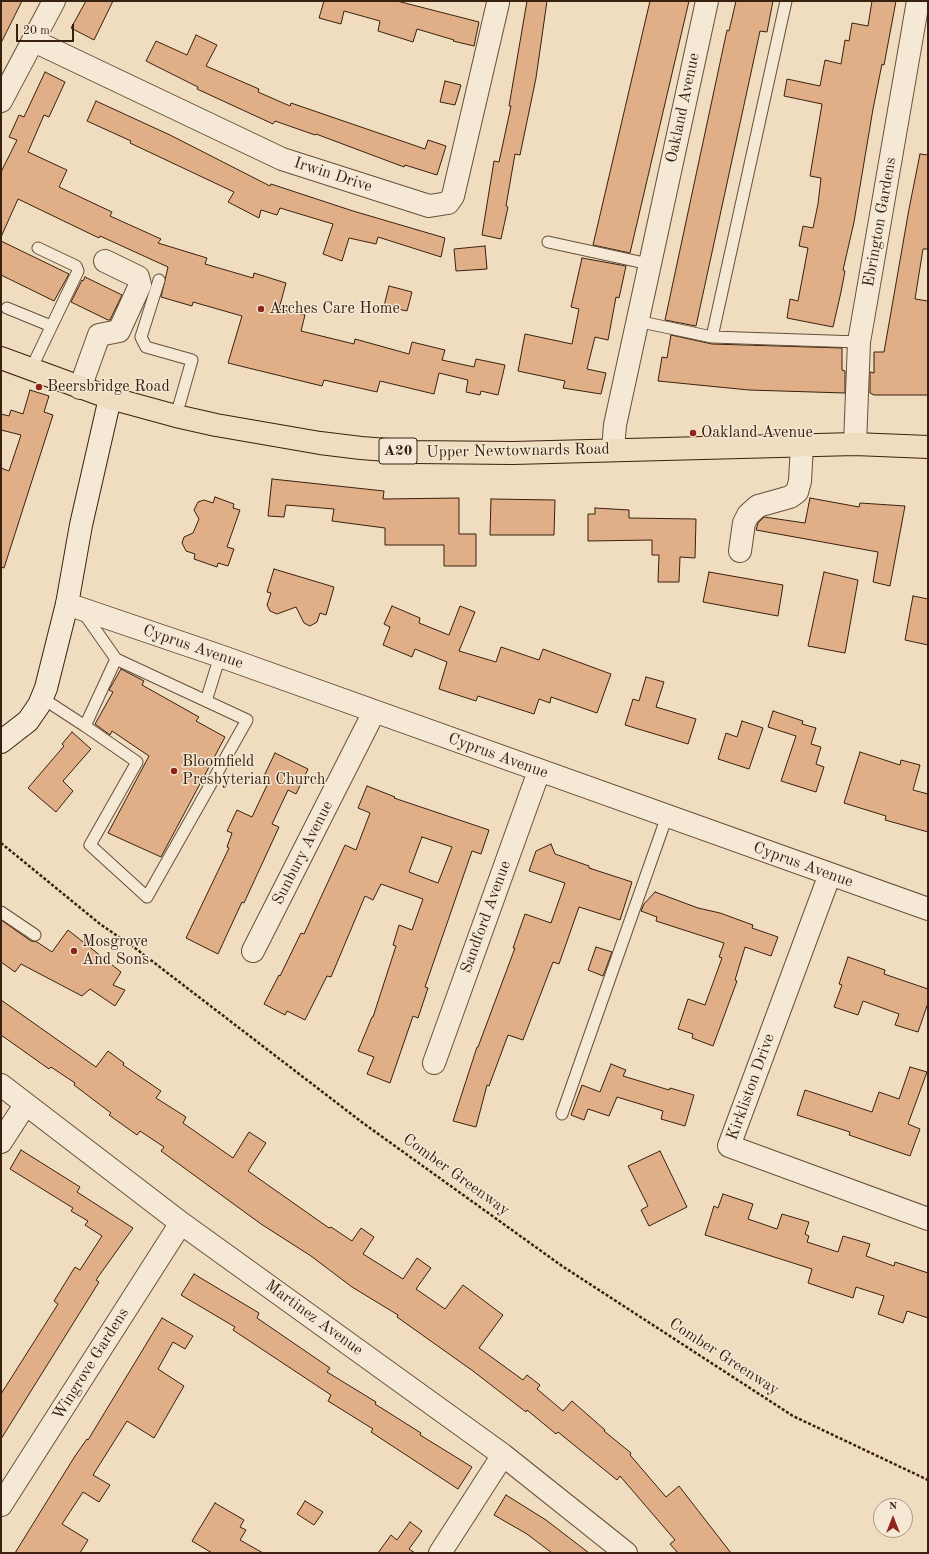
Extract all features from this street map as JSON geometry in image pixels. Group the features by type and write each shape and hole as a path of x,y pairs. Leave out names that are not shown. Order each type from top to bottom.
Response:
{"main road":[{"name":"Upper Newtownards Road","path":"1,358 110,398 176,416 216,425 320,443 369,449 413,452 505,453 855,444 928,447"}],"street":[{"path":"1,101 7,75 34,41 54,1"},
{"name":"Oakland Avenue","path":"613,450 614,431 637,321 707,1"},
{"name":"Ebrington Gardens","path":"855,444 859,342 918,1"},
{"name":"Irwin Drive","path":"34,41 282,159 429,206 448,203 453,196 495,2"},
{"path":"80,388 99,335 119,330 140,285 138,277 105,261"},
{"path":"1,742 28,721 42,698 73,605 81,526 110,398"},
{"path":"740,551 744,523 748,515 758,506 790,497 796,492 800,481 802,446"},
{"name":"Cyprus Avenue","path":"73,605 928,909"},
{"name":"Sunbury Avenue","path":"253,951 374,712"},
{"name":"Sandford Avenue","path":"434,1063 538,771"},
{"name":"Kirkliston Drive","path":"830,874 728,1146 928,1218"},
{"name":"Martinez Avenue","path":"1,1085 25,1105 181,1223 503,1455 626,1553"},
{"path":"1,1142 25,1105"},
{"name":"Wingrove Gardens","path":"1,1505 181,1223"},
{"path":"440,1553 503,1455"}],"lane":[{"path":"712,337 786,1"},
{"path":"548,242 649,264"},
{"path":"31,369 78,271 76,266 38,248"},
{"path":"159,280 141,337 146,347 192,360 176,416"},
{"path":"7,308 51,326"},
{"path":"637,321 712,337 859,342"},
{"path":"42,698 137,762 90,845 147,898 246,720 116,659 73,605"},
{"path":"206,701 220,656"},
{"path":"85,726 116,659"},
{"path":"562,1114 605,996 667,816"},
{"path":"1,912 35,935"}],"path":[{"name":"Comber Greenway","path":"1,843 100,924 135,948 363,1123 562,1266 793,1416 928,1480"}],"building":[{"path":"1,1 22,1 1,43"},
{"path":"86,1 113,1 94,40 71,28"},
{"path":"324,1 397,1 479,22 474,46 453,41 454,40 417,29 413,42 378,31 380,21 344,11 341,24 319,18"},
{"path":"527,1 547,1 536,78 520,155 515,154 506,206 508,207 501,239 482,235 494,161 499,162 511,106 509,106"},
{"path":"650,1 689,1 630,253 593,245"},
{"path":"736,1 773,1 767,32 760,31 696,326 665,320 727,30 729,31"},
{"path":"872,1 896,1 884,65 882,64 873,109 854,222 843,270 845,271 833,327 787,318 790,299 798,301 808,248 799,246 803,226 813,228 818,204 821,178 810,176 822,104 784,96 787,79 820,86 825,60 841,64 845,40 849,41 852,23 868,26"},
{"path":"196,35 217,45 206,66 259,89 258,92 290,106 291,103 425,149 428,140 446,146 437,175 405,165 404,167 316,134 315,135 275,121 273,124 197,89 198,87 146,61 156,41 187,55"},
{"path":"45,72 65,82 49,117 44,115 28,152 67,170 59,187 112,212 110,216 161,239 158,243 207,258 205,264 253,278 254,273 286,283 279,309 305,315 301,331 354,344 355,339 409,354 412,342 445,350 442,360 474,367 476,359 505,365 498,395 481,391 480,395 466,392 468,380 439,373 434,394 380,381 377,392 324,380 322,386 228,363 242,316 193,302 192,306 161,297 168,267 100,236 99,238 18,199 1,237 1,172 17,140 9,137 19,115 24,117"},
{"path":"445,81 461,85 455,105 440,102"},
{"path":"96,101 170,135 270,186 271,184 353,211 445,238 441,257 378,237 376,244 349,238 342,261 323,254 333,224 280,208 277,215 261,210 259,218 228,202 234,192 87,121"},
{"path":"920,154 928,155 928,249 923,249 915,299 928,301 928,395 874,395 870,393 870,372 874,373 874,352 884,352"},
{"path":"1,241 69,274 54,301 1,275"},
{"path":"485,246 487,269 456,271 454,249"},
{"path":"582,258 626,266 619,298 616,297 608,340 595,337 587,369 606,373 601,394 563,388 565,381 518,371 525,334 572,344 579,309 571,307"},
{"path":"85,277 122,295 110,320 71,302"},
{"path":"389,286 412,292 407,311 384,306"},
{"path":"671,335 712,344 842,348 842,370 845,371 845,393 749,390 658,381 662,357 667,358"},
{"path":"30,390 49,396 44,412 53,415 4,568 1,567 1,468 9,471 21,435 1,430 1,414 9,416 11,410 23,414"},
{"path":"272,479 384,491 383,499 459,498 459,534 476,534 476,566 444,566 444,545 385,545 385,528 332,521 334,509 286,505 284,517 268,516"},
{"path":"215,497 234,504 233,508 240,510 227,547 234,549 228,566 218,563 217,567 194,559 195,554 186,551 182,543 184,537 193,533 199,519 194,510 198,502 204,500 213,503"},
{"path":"810,498 859,507 860,503 905,506 890,586 873,582 878,552 756,530 758,523 764,517 805,523"},
{"path":"491,499 555,500 554,535 490,535"},
{"path":"595,508 629,510 629,518 696,519 695,558 680,557 679,582 658,582 659,555 652,555 652,540 588,541 588,514 595,514"},
{"path":"274,569 334,587 326,615 320,613 317,622 310,626 304,623 296,607 277,614 270,611 267,605 271,593 267,592"},
{"path":"709,572 783,585 778,616 703,602"},
{"path":"824,572 858,580 845,653 808,646"},
{"path":"913,596 928,599 928,645 905,640"},
{"path":"392,606 420,618 419,623 449,635 460,606 475,612 459,651 496,662 501,647 539,660 543,649 611,674 597,713 551,697 550,703 539,699 534,714 478,696 476,701 439,689 447,662 415,649 412,657 383,645 390,627 384,624"},
{"name":"Bloomfield Presbyterian Church","path":"121,669 144,681 142,685 199,717 196,721 225,737 161,857 108,833 149,756 112,731 110,735 95,724 113,692 109,690"},
{"path":"646,677 664,682 656,707 696,719 688,744 625,725 633,699 639,701"},
{"path":"773,711 803,721 802,724 816,728 811,744 821,747 816,764 824,767 816,792 781,781 796,736 768,727"},
{"path":"742,721 763,728 749,769 718,759 726,733 737,737"},
{"path":"72,732 91,749 63,781 73,791 56,812 28,788 64,746 62,744"},
{"path":"860,752 900,765 901,760 920,765 913,790 928,794 928,832 885,820 886,816 844,803"},
{"path":"275,753 308,769 296,794 288,790 272,824 279,827 244,903 242,902 218,954 186,938 229,848 227,847 232,833 227,831 237,810 252,817 269,781 263,778"},
{"path":"367,786 395,797 394,798 489,830 481,854 472,851 425,987 428,988 418,1018 413,1016 390,1083 367,1074 374,1057 358,1051 373,1017 396,946 393,945 399,925 412,930 423,899 381,884 373,900 365,896 331,977 327,976 305,1020 287,1011 285,1015 264,1004 279,975 280,976 301,933 304,934 345,845 356,850 370,813 358,808","holes":["422,837 452,847 438,883 409,872"]},
{"path":"551,844 555,854 589,866 589,868 632,882 620,920 579,907 559,964 553,962 523,1040 508,1035 489,1086 487,1085 476,1127 453,1121 477,1047 515,948 513,948 525,914 551,923 565,883 529,871 536,851"},
{"path":"655,892 698,908 720,913 753,925 752,928 778,937 771,956 745,947 735,980 737,981 713,1046 692,1038 693,1034 678,1029 688,999 705,1005 722,958 719,957 724,943 656,921 657,917 641,911 644,904"},
{"name":"Mosgrove And Sons","path":"1,920 31,941 37,942 52,952 68,930 121,972 113,985 125,990 115,1006 90,989 82,996 21,964 15,972 1,962"},
{"path":"596,947 612,952 603,976 588,970"},
{"path":"848,957 885,970 884,974 928,989 928,1003 918,1032 895,1025 899,1014 863,1001 858,1015 834,1007 842,985 839,984"},
{"path":"1,1000 96,1067 108,1051 124,1063 123,1065 161,1091 156,1098 186,1117 183,1123 233,1158 249,1132 266,1143 248,1171 329,1228 331,1227 352,1241 361,1228 374,1237 363,1254 403,1279 417,1258 431,1268 416,1289 445,1309 463,1285 503,1315 479,1348 523,1380 527,1375 540,1385 537,1389 563,1411 572,1401 605,1430 604,1431 631,1453 630,1455 666,1497 679,1486 731,1553 678,1553 670,1544 675,1540 620,1476 617,1480 558,1432 556,1434 527,1410 526,1412 473,1371 397,1317 398,1315 352,1287 311,1256 261,1224 161,1151 164,1147 140,1131 137,1135 109,1115 111,1113 74,1085 75,1083 51,1067 49,1069 1,1035"},
{"path":"611,1064 626,1070 623,1076 669,1090 670,1088 694,1095 685,1126 661,1119 663,1111 617,1097 609,1116 588,1109 584,1120 571,1115 582,1085 600,1092"},
{"path":"910,1067 927,1072 908,1124 920,1129 910,1156 849,1135 850,1132 797,1115 805,1090 872,1112 879,1092 899,1099"},
{"path":"21,1150 80,1187 77,1192 133,1228 96,1280 99,1282 1,1439 1,1394 58,1304 54,1301 75,1267 80,1270 102,1236 85,1225 88,1221 71,1211 73,1208 10,1169"},
{"path":"660,1151 687,1207 649,1226 641,1210 648,1206 628,1166"},
{"path":"723,1194 753,1204 748,1219 777,1229 782,1214 809,1222 805,1234 809,1236 807,1242 838,1252 843,1236 870,1244 866,1256 894,1266 895,1262 928,1273 928,1318 907,1311 903,1323 878,1314 884,1296 856,1287 853,1298 808,1283 812,1269 705,1235 714,1206 718,1208"},
{"path":"194,1274 259,1313 257,1318 330,1368 327,1372 376,1402 375,1404 421,1433 420,1435 472,1467 458,1489 371,1432 373,1429 328,1401 331,1395 233,1330 235,1327 181,1295"},
{"path":"162,1318 193,1336 185,1349 173,1342 158,1369 184,1386 154,1438 127,1421 93,1475 110,1485 99,1502 83,1492 62,1524 88,1540 80,1553 15,1553 75,1456 87,1439 88,1440"},
{"path":"506,1495 546,1520 589,1553 552,1553 527,1534 494,1515"},
{"path":"305,1501 323,1512 314,1525 297,1514"},
{"path":"215,1503 244,1520 240,1527 246,1530 240,1540 263,1553 212,1553 192,1541"},
{"path":"410,1522 422,1531 409,1549 415,1553 378,1553 391,1535 397,1540"}],"place":[{"name":"Arches Care Home","path":"261,309"},
{"name":"Beersbridge Road","path":"39,387"},
{"name":"Oakland Avenue","path":"693,433"},
{"name":"Bloomfield Presbyterian Church","path":"174,771"},
{"name":"Mosgrove And Sons","path":"74,951"}]}
